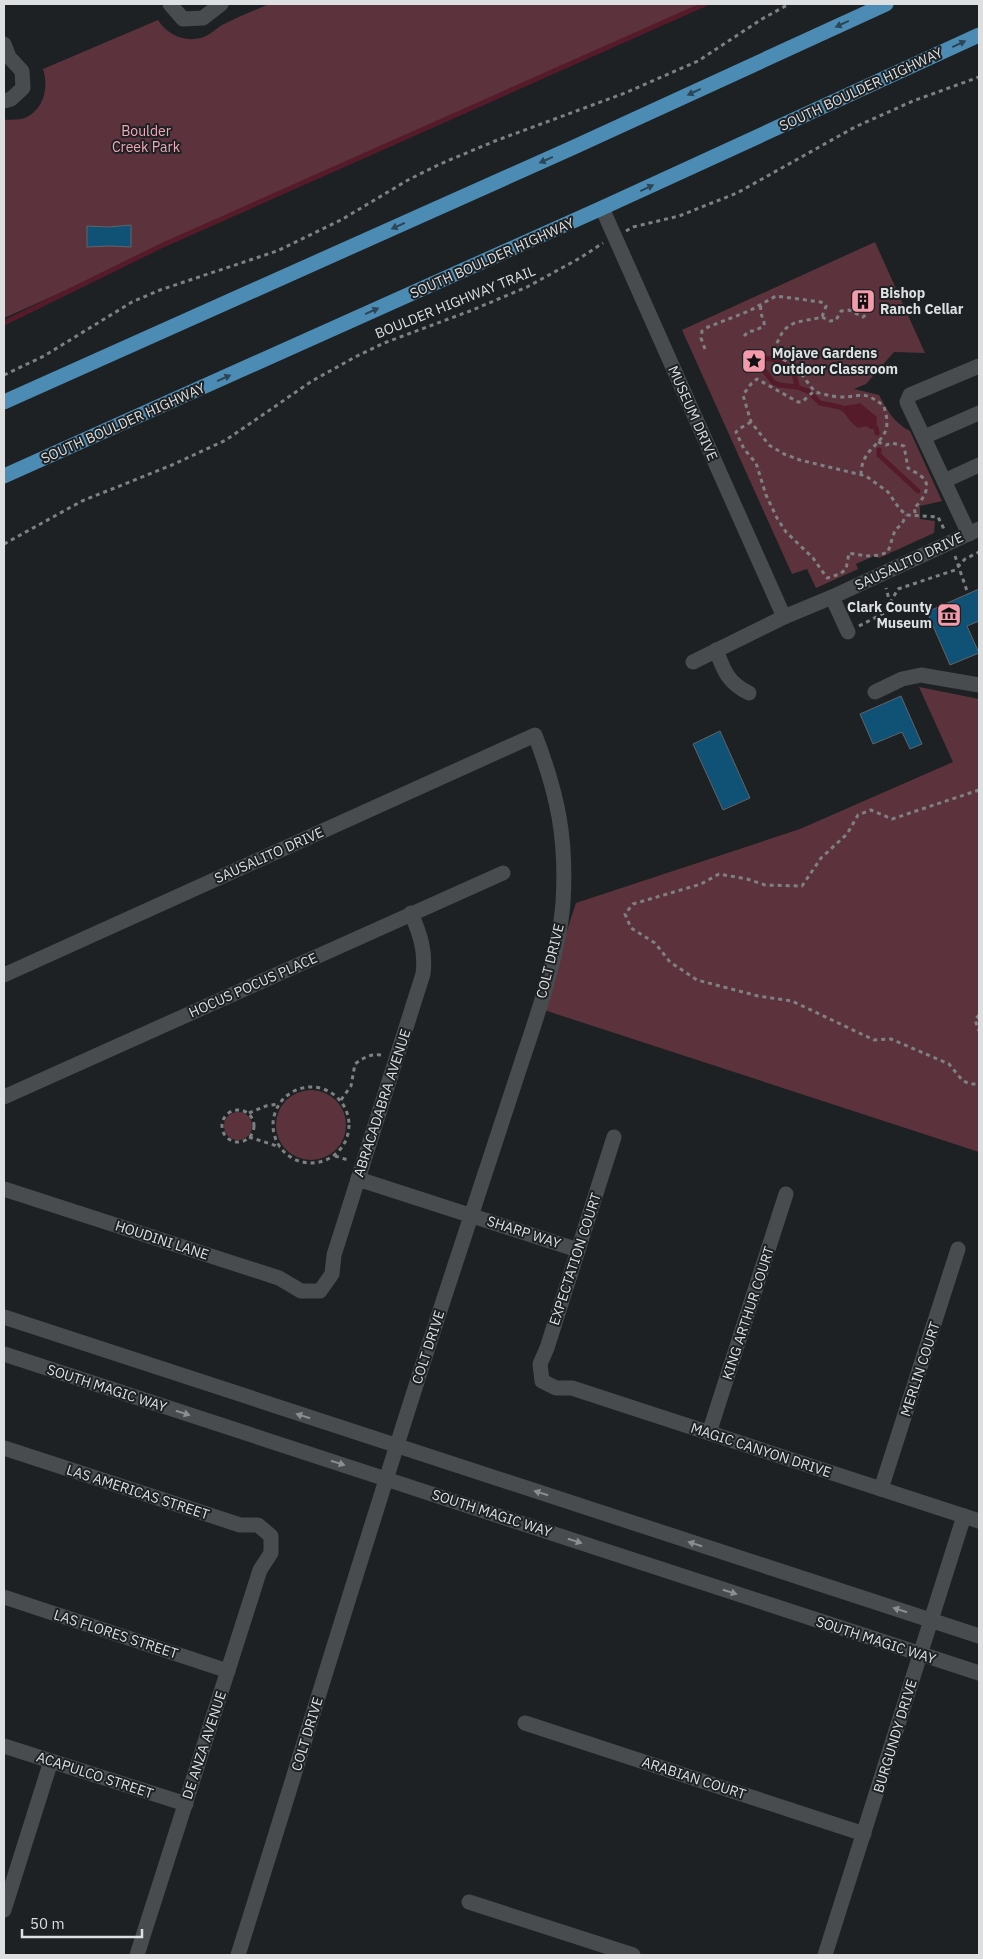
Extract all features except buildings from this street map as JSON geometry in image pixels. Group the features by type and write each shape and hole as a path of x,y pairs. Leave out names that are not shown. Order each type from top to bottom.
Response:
{"main road":[{"path":"4,402 572,148 886,4"},
{"name":"SOUTH BOULDER HIGHWAY","path":"4,476 602,208 979,35"}],"street":[{"path":"170,4 182,19 203,18 221,4"},
{"path":"4,44 10,57 22,71 23,88 11,99 4,101"},
{"name":"MUSEUM DRIVE","path":"602,208 784,617"},
{"path":"974,531 944,481 908,402 908,398 910,395 979,366"},
{"path":"924,437 979,413"},
{"path":"944,481 979,465"},
{"name":"SAUSALITO DRIVE","path":"693,662 784,617 832,597 974,531"},
{"path":"832,597 848,632"},
{"path":"716,650 725,673 736,687 749,693"},
{"path":"875,692 912,676 979,685"},
{"name":"SAUSALITO DRIVE","path":"4,975 535,735"},
{"name":"COLT DRIVE","path":"238,1955 396,1445 532,1030 556,942 563,905 564,839 548,768 535,735"},
{"name":"HOCUS POCUS PLACE","path":"4,1097 503,873"},
{"name":"ABRACADABRA AVENUE","path":"320,1291 332,1274 334,1255 423,974 424,948 411,913"},
{"name":"EXPECTATION COURT","path":"542,1381 540,1364 547,1348 614,1137"},
{"name":"SHARP WAY","path":"358,1179 578,1250"},
{"name":"HOUDINI LANE","path":"4,1189 279,1278 301,1291 320,1291"},
{"name":"KING ARTHUR COURT","path":"710,1433 786,1194"},
{"name":"MERLIN COURT","path":"882,1489 958,1249"},
{"path":"4,1317 212,1387 396,1445 979,1636"},
{"name":"SOUTH MAGIC WAY","path":"4,1354 979,1674"},
{"name":"MAGIC CANYON DRIVE","path":"542,1381 556,1388 572,1388 979,1522"},
{"name":"LAS AMERICAS STREET","path":"4,1448 240,1525 258,1525 271,1536"},
{"name":"BURGUNDY DRIVE","path":"825,1955 964,1516"},
{"name":"DE ANZA AVENUE","path":"137,1955 260,1570 271,1553 271,1536"},
{"name":"LAS FLORES STREET","path":"4,1597 228,1671"},
{"name":"ARABIAN COURT","path":"524,1723 864,1834"},
{"name":"ACAPULCO STREET","path":"4,1746 186,1804"},
{"path":"4,1910 51,1761"},
{"path":"469,1902 633,1955"}],"path":[{"path":"4,374 44,356 132,302 160,290 277,250 341,220 408,180 440,164 495,141 625,93 698,61 762,19 789,4"},
{"name":"BOULDER HIGHWAY TRAIL","path":"4,544 82,501 172,465 226,440 312,381 384,343 470,311 527,287 633,227 678,216 737,193 855,127 913,101 979,77"},
{"path":"705,349 701,338 702,332 708,327 776,296 821,302 826,306 822,317"},
{"path":"744,336 749,331 754,331 764,326 765,322 760,313 762,304"},
{"path":"861,475 861,465 864,456 884,434 887,422 884,406 873,398 861,394 832,397 814,392 796,366 776,354 775,350 785,327 793,322 822,317 830,321 836,320 841,311 849,310 863,317 868,313"},
{"path":"814,392 806,399 798,402 757,379 743,395 751,422 770,445 784,454 800,460 866,476 888,492 906,515 938,517 945,532"},
{"path":"751,422 739,428 736,432 744,449 756,463 766,496 786,532 813,558 827,578 840,574 846,569 849,553 880,556 888,552 895,530 902,524 906,515"},
{"path":"878,442 886,445 892,443 904,446 908,468 924,480 926,485 925,496 914,508 916,516"},
{"path":"953,551 968,594"},
{"path":"890,603 898,589 955,570 958,564 979,552"},
{"path":"848,632 886,612 891,607 880,574"},
{"path":"979,790 892,819 871,810 858,815 847,834 821,858 802,886 765,885 747,878 719,874 701,884 633,904 625,914 631,928 655,943 670,962 697,980 758,996 792,1000 874,1040 891,1039 949,1064 963,1081 970,1084 979,1084"},
{"path":"979,1015 975,1020 979,1031"},
{"path":"341,1101 351,1086 355,1064 372,1054 382,1055"},
{"path":"308,1087 324,1089 333,1093 348,1112 349,1130 342,1148 334,1156 322,1162 305,1163 289,1157 274,1137 274,1117 279,1104 291,1092 308,1087"},
{"path":"248,1113 266,1106 279,1104"},
{"path":"241,1110 248,1113 254,1122 254,1129 249,1137 242,1142 236,1143 224,1136 221,1129 224,1117 228,1112 241,1110"},
{"path":"249,1137 280,1147"},
{"path":"334,1156 348,1160"}],"green space":[{"name":"Boulder Creek Park","path":"269,4 708,4 4,318 4,120 24,118 38,108 45,90 43,69 158,20 162,26 179,37 186,39 199,38 208,35 228,22"},
{"path":"875,242 925,353 894,352 866,384 854,389 879,395 895,420 910,431 942,501 920,506 920,519 935,521 934,533 879,558 874,556 856,564 858,569 816,588 807,569 792,574 682,330"},
{"path":"919,687 979,699 979,1152 541,1009 576,903 800,829 953,762"},
{"path":"311,1090 324,1093 336,1100 343,1112 346,1125 343,1138 336,1150 324,1157 311,1160 298,1157 286,1150 279,1138 276,1125 279,1112 286,1100 298,1093"},
{"path":"238,1112 248,1116 252,1126 248,1136 238,1140 228,1136 224,1126 228,1116"}],"shaded area":[{"path":"860,403 877,417 876,428 871,429 866,426 858,428 850,421 840,407"}],"waterway":[{"path":"4,323 163,245 705,4"},
{"path":"763,358 776,360 786,365 793,374 797,387"},
{"path":"761,366 773,382 808,391 820,403 840,407 845,410"},
{"path":"872,425 876,428 877,433"},
{"path":"879,450 879,455 918,491"}],"place":[{"name":"Bishop Ranch Cellar","path":"863,301"},
{"name":"Mojave Gardens Outdoor Classroom","path":"754,361"},
{"name":"Clark County Museum","path":"949,615"}]}
